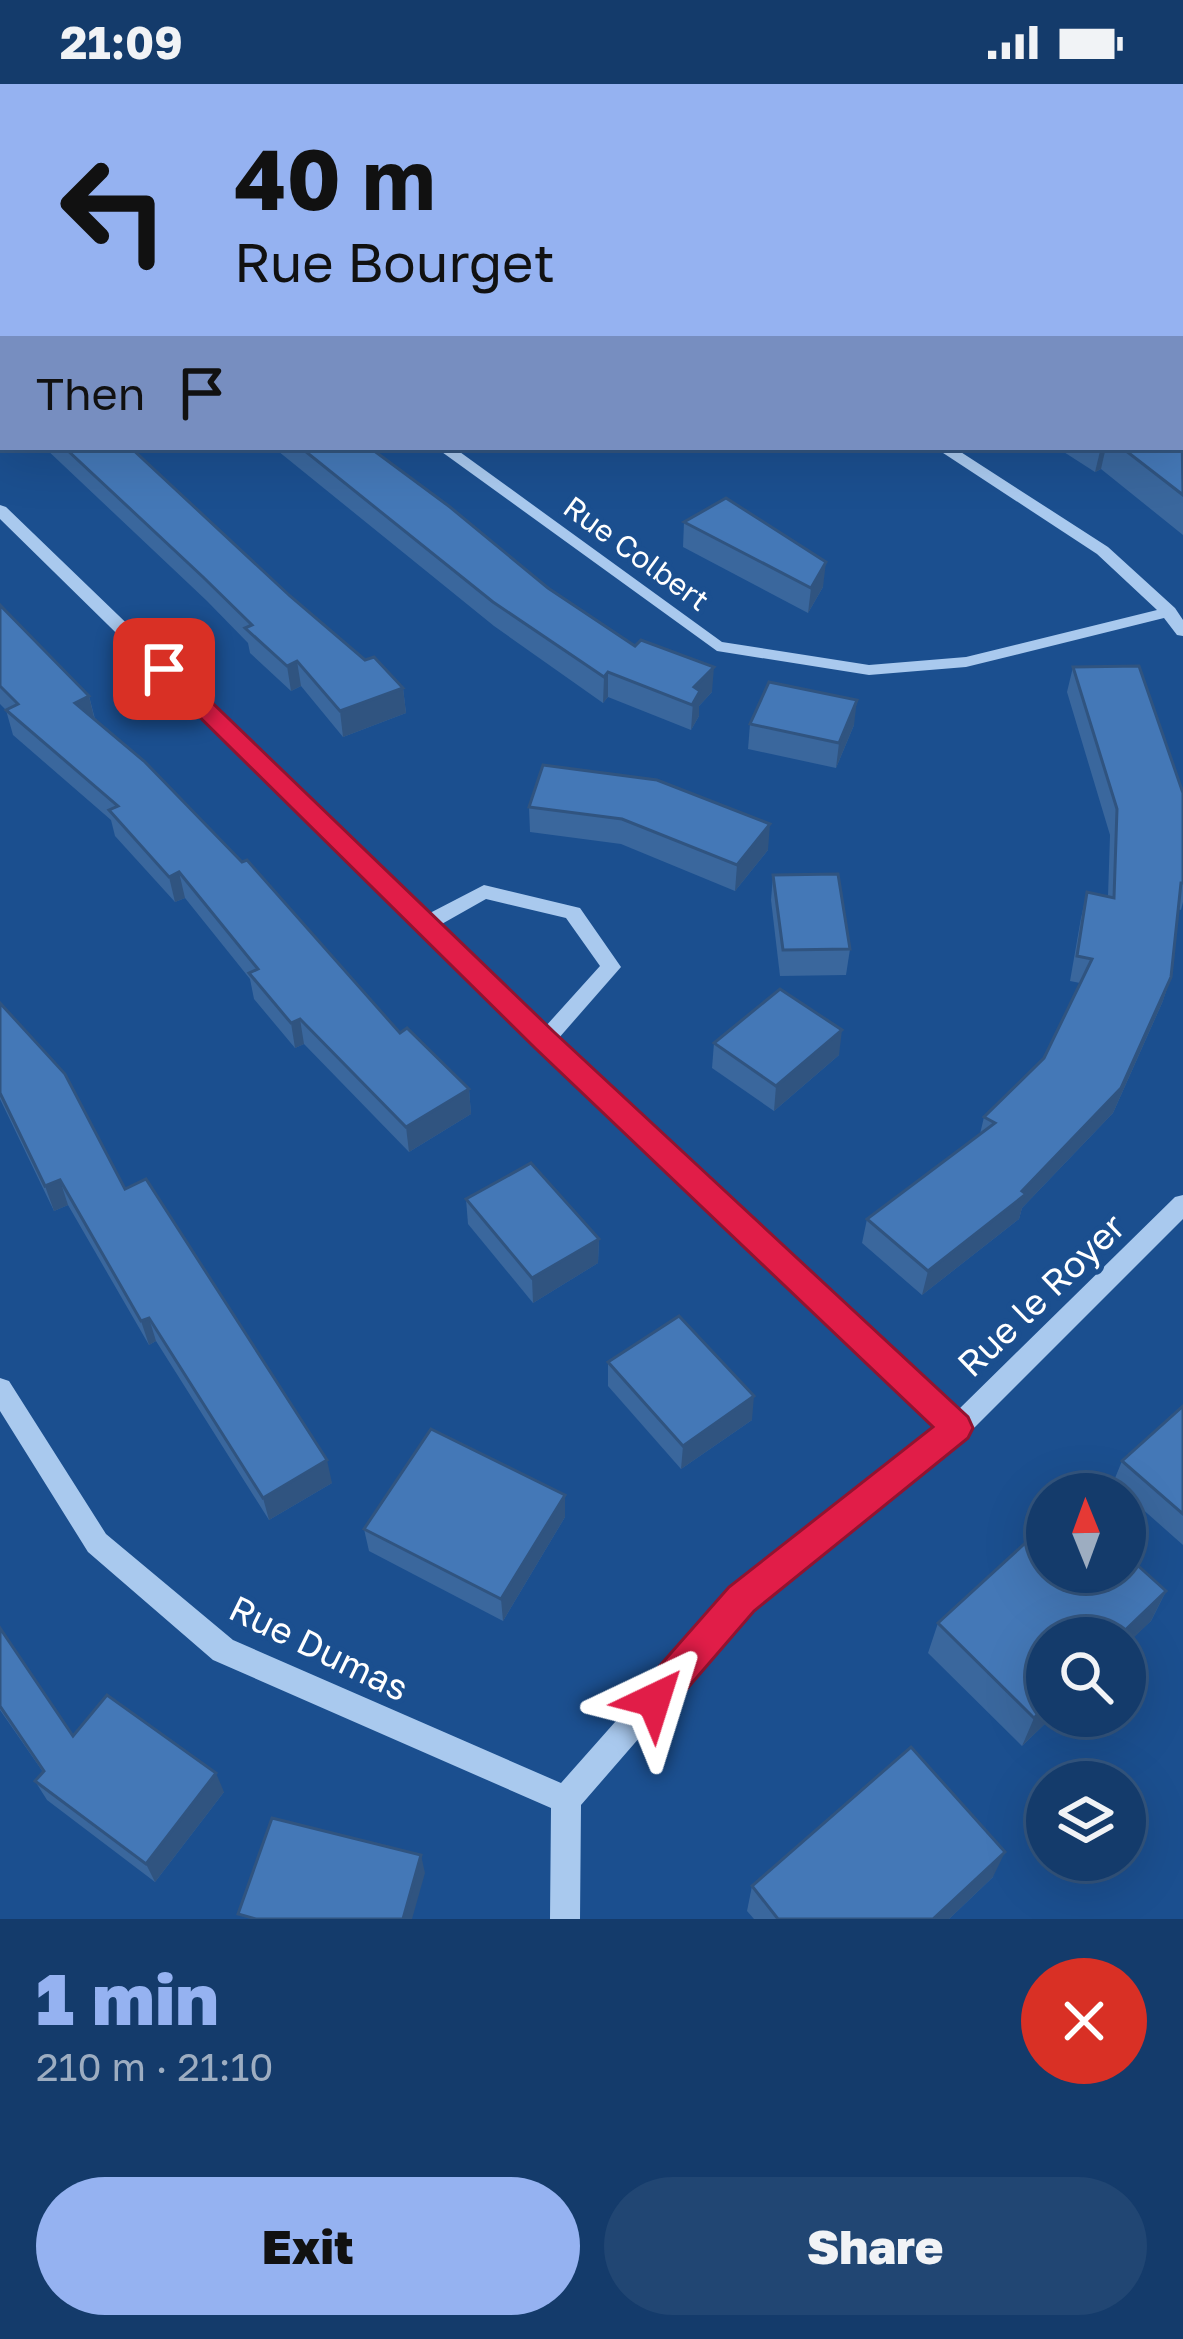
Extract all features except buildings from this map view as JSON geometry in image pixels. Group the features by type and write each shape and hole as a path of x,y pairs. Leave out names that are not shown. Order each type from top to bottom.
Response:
{"street":[{"name":"Rue Colbert","path":"447,450 717,646 869,670 966,662 1169,612"},
{"path":"947,450 1089,541 1169,612 1183,631"},
{"path":"0,510 545,1040 957,1428"},
{"path":"426,924 484,892 573,913 611,967 545,1040"},
{"name":"Rue le Royer","path":"566,1800 742,1599 957,1428 1183,1204"},
{"name":"Rue Dumas","path":"0,1389 97,1543 223,1650 566,1800"},
{"path":"565,1919 566,1800"}],"route":[{"path":"164,669 545,1040 957,1428 742,1599 654,1700"}]}
